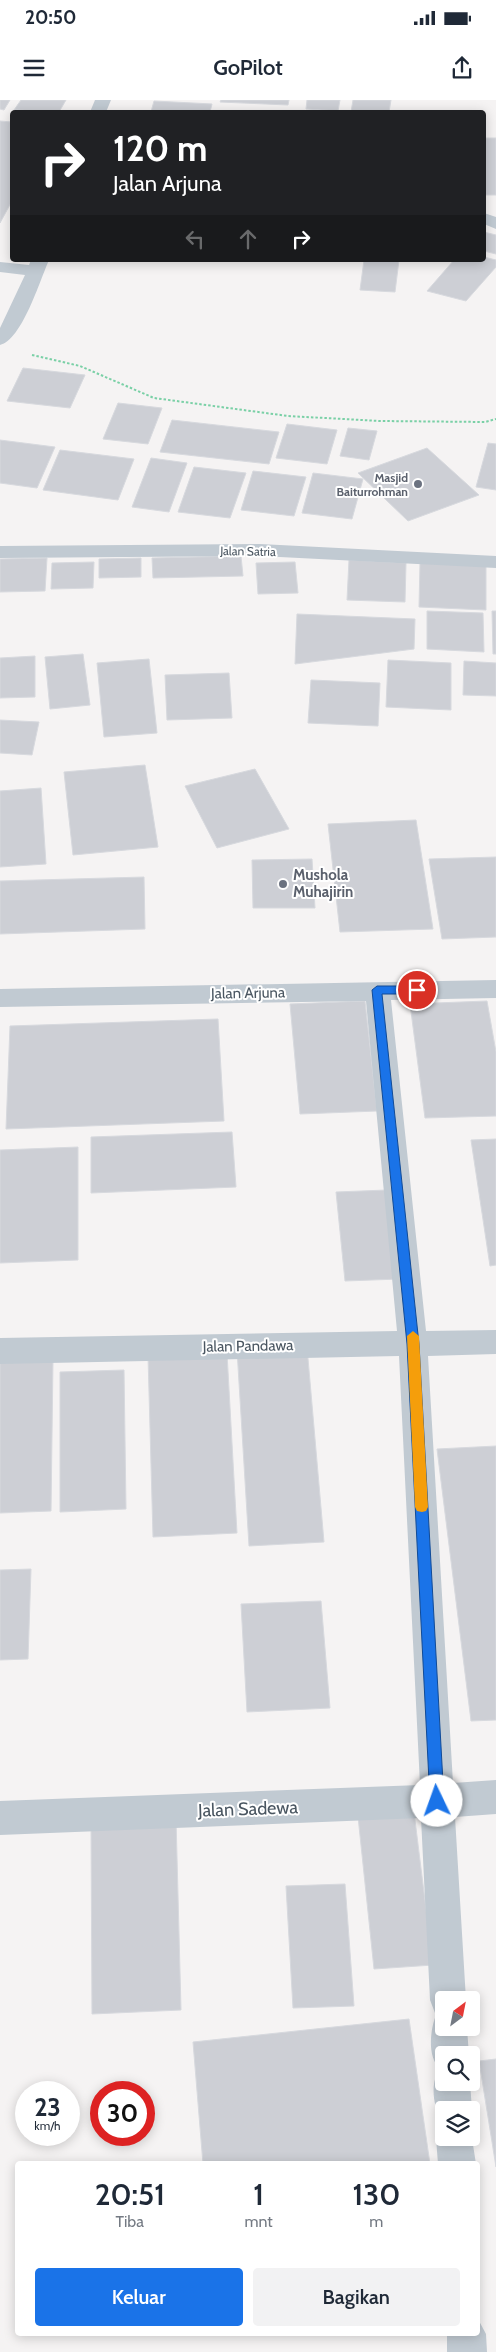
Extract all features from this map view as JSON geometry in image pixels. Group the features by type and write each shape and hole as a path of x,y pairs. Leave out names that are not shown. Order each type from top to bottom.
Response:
{"street":[{"path":"0,267 37,266 12,325 0,340"},
{"name":"Jalan Satria","path":"0,552 260,550 496,562"},
{"name":"Jalan Arjuna","path":"0,998 496,989"},
{"path":"377,990 413,1344 448,1991"},
{"name":"Jalan Pandawa","path":"0,1351 496,1342"},
{"name":"Jalan Sadewa","path":"0,1818 437,1801 496,1796"},
{"path":"456,2146 457,2161"},
{"path":"466,2336 467,2352"}],"path":[{"path":"27,354 80,366 154,398 288,416 380,421 486,422 496,419"}],"building":[{"path":"0,100 10,100 4,110 0,109"},
{"path":"21,100 66,100 60,110 14,110"},
{"path":"221,100 289,100 288,105 220,102"},
{"path":"307,100 340,100 338,110 306,109"},
{"path":"353,100 391,100 389,110 351,110"},
{"path":"154,101 212,104 210,110 152,110"},
{"path":"0,121 10,122 10,205 0,223"},
{"path":"486,138 496,138 496,195 486,195"},
{"path":"486,232 496,235 496,254 486,252"},
{"path":"486,258 496,260 496,267 466,301 427,291 452,262 486,262"},
{"path":"364,262 399,262 395,292 360,290"},
{"path":"23,368 85,375 70,408 7,401"},
{"path":"118,403 162,408 148,444 103,439"},
{"path":"172,420 279,432 269,464 160,452"},
{"path":"287,424 337,430 327,464 276,458"},
{"path":"348,428 377,431 369,460 340,456"},
{"path":"0,440 55,447 37,488 0,483"},
{"path":"488,443 496,444 496,490 476,487"},
{"name":"Masjid Baiturrohman","path":"427,448 479,495 408,521 358,473"},
{"path":"60,450 134,459 118,500 43,490"},
{"path":"151,458 187,463 169,512 132,507"},
{"path":"194,467 246,473 230,518 178,512"},
{"path":"253,471 306,477 294,516 241,510"},
{"path":"313,473 363,479 352,519 302,513"},
{"path":"241,556 243,576 153,578 152,558"},
{"path":"47,558 45,591 0,592 0,559"},
{"path":"141,558 141,577 99,578 99,559"},
{"path":"349,560 406,563 405,602 347,600"},
{"path":"94,562 93,588 51,589 52,563"},
{"path":"295,562 298,593 258,594 256,563"},
{"path":"420,563 486,566 486,610 419,607"},
{"path":"427,611 483,613 484,652 427,649"},
{"path":"492,611 496,611 496,654 493,654"},
{"path":"297,614 415,619 414,649 295,664"},
{"path":"83,654 90,705 50,709 45,657"},
{"path":"35,656 35,697 0,698 0,658"},
{"path":"149,659 157,733 104,737 97,663"},
{"path":"388,660 451,663 451,710 386,707"},
{"path":"464,661 496,663 496,696 463,695"},
{"path":"229,673 232,718 167,720 165,675"},
{"path":"311,680 380,683 378,726 308,723"},
{"path":"0,720 39,722 32,755 0,753"},
{"path":"145,765 158,847 73,855 64,772"},
{"path":"255,769 289,829 217,848 185,786"},
{"path":"41,788 46,864 0,867 0,791"},
{"path":"416,820 433,929 340,932 328,824"},
{"path":"496,857 496,937 442,939 429,859"},
{"name":"Mushola Muhajirin","path":"312,859 315,908 253,908 252,860"},
{"path":"144,877 145,929 0,934 0,881"},
{"path":"365,1001 377,1111 300,1114 290,1004"},
{"path":"487,1001 496,1052 496,1116 425,1118 410,1004"},
{"path":"218,1019 224,1121 6,1129 10,1026"},
{"path":"232,1132 236,1187 91,1193 91,1137"},
{"path":"496,1139 496,1265 490,1266 471,1140"},
{"path":"78,1147 78,1260 0,1263 0,1150"},
{"path":"387,1190 399,1279 345,1281 336,1192"},
{"path":"307,1347 324,1542 249,1546 237,1350"},
{"path":"227,1353 237,1533 153,1537 148,1356"},
{"path":"53,1359 51,1511 0,1513 0,1361"},
{"path":"124,1370 126,1509 60,1512 60,1372"},
{"path":"496,1446 496,1720 471,1721 437,1449"},
{"path":"31,1569 28,1659 0,1660 0,1570"},
{"path":"321,1601 330,1708 247,1712 241,1604"},
{"path":"413,1804 433,1965 374,1969 357,1807"},
{"path":"176,1819 181,2010 92,2014 91,1822"},
{"path":"345,1884 354,2006 293,2008 286,1886"},
{"path":"409,2019 430,2161 203,2161 193,2042"},
{"path":"496,2059 496,2167 480,2067 480,2061"}],"slow traffic":[{"path":"413,1336 422,1507"}],"place":[{"name":"Masjid Baiturrohman","path":"418,484"},
{"name":"Mushola Muhajirin","path":"283,884"}],"route":[{"path":"417,990 377,990 413,1344 437,1801"}]}
